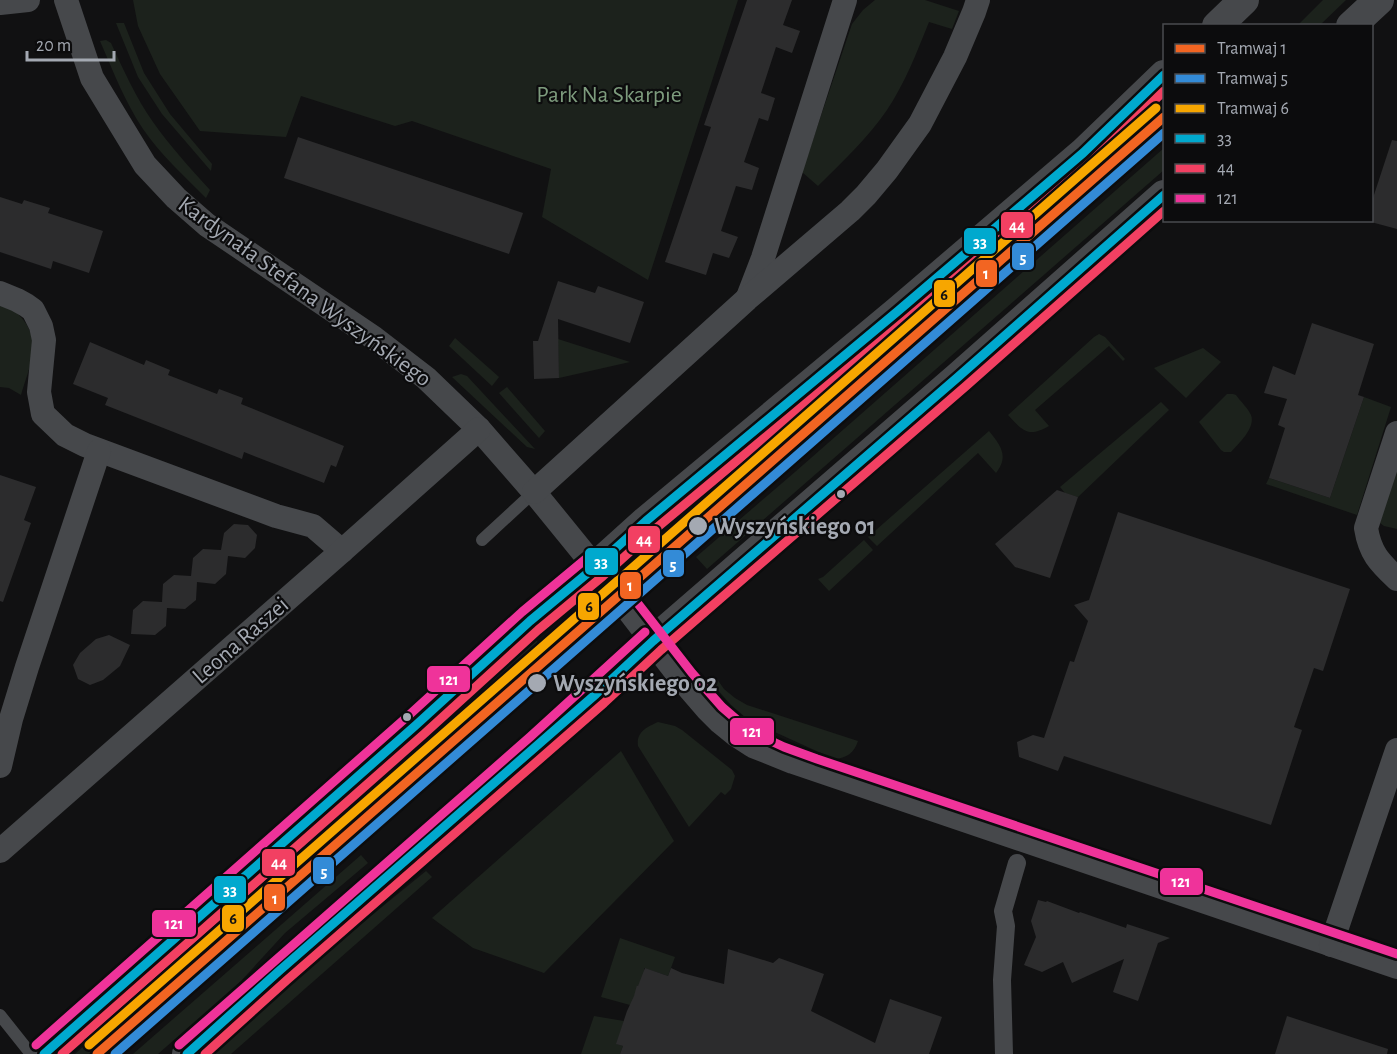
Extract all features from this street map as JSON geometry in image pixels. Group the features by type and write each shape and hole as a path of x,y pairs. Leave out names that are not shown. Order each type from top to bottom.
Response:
{"street":[{"path":"0,3 28,0"},
{"name":"Kardynała Stefana Wyszyńskiego","path":"66,0 92,78 145,165 176,198 207,225 374,338 426,378 479,429 595,567 682,680 720,722 736,735 753,746 793,762 1397,968"},
{"path":"747,299 766,247 845,0"},
{"path":"534,492 747,299 850,211 887,170 920,124 955,57 977,0"},
{"path":"1219,24 1244,0"},
{"path":"1353,24 1379,0"},
{"path":"44,1054 531,621 646,521 1083,153 1163,76"},
{"path":"187,1054 596,694 653,641 1163,196"},
{"path":"0,293 33,310 41,326 44,340 39,392 43,414 65,435 99,451 276,516 313,526 342,551"},
{"name":"Leona Raszei","path":"3,843 342,551 479,429"},
{"path":"1397,433 1366,528 1375,556 1397,579"},
{"path":"0,766 27,667 99,451"},
{"path":"1331,945 1397,750"},
{"path":"1004,1054 1002,980 1006,926 1004,911 1017,863"}],"lane":[{"path":"482,540 534,492"},
{"path":"0,1015 31,1054"}],"green space":[{"name":"Park Na Skarpie","path":"133,0 738,0 648,280 542,217 551,169 412,121 395,126 301,96 286,137 200,131 160,74 138,26"},
{"path":"875,0 925,0 959,11 952,29 929,22 905,78 887,110 863,140 818,186 802,172 852,24"},
{"path":"1323,0 1346,0 1321,24 1299,24"},
{"path":"116,23 124,23 144,73 170,114 212,164 211,171 162,114 138,77"},
{"path":"106,40 111,43 135,93 153,122 210,190 206,198 165,156 143,129 125,97 100,41"},
{"path":"1163,104 1163,110 805,426 800,419 839,385 908,318"},
{"path":"1163,149 1163,171 707,569 696,557"},
{"path":"0,301 17,313 27,324 31,334 32,354 21,395 9,388 0,387"},
{"path":"1099,334 1105,337 1125,359 1123,361 1109,346 1035,410 1049,426 1036,432 1022,429 1008,415"},
{"path":"455,338 499,377 492,386 449,346"},
{"path":"558,339 630,362 559,378"},
{"path":"1203,348 1221,362 1186,398 1154,368"},
{"path":"461,374 467,376 535,449 527,447 452,377"},
{"path":"507,387 545,431 539,438 499,393"},
{"path":"1227,394 1236,395 1250,412 1252,420 1246,435 1231,452 1221,450 1199,422"},
{"path":"1364,397 1391,407 1357,515 1266,484 1269,478 1330,498"},
{"path":"1161,402 1169,410 1078,497 1065,493 1060,487"},
{"path":"989,431 1003,456 996,473 978,453 877,546 868,537"},
{"path":"1397,463 1397,529 1380,523"},
{"path":"864,540 873,550 829,591 818,579"},
{"path":"536,640 547,652 89,1054 75,1054 274,878"},
{"path":"708,679 717,679 724,689 747,705 858,741 852,752 834,759 745,717"},
{"path":"658,722 682,730 732,770 735,776 731,789 725,795 721,792 689,827 638,746 639,737 646,728"},
{"path":"621,751 674,841 544,973 473,948 432,918"},
{"path":"361,855 368,863 285,933 241,981 158,1054 133,1054"},
{"path":"426,871 432,877 231,1054 211,1054 329,950"},
{"path":"620,938 675,957 668,976 644,968 644,988 637,985 637,988 643,990 630,1005 601,997"},
{"path":"594,1016 624,1021 617,1044 623,1046 620,1054 581,1054"}],"building":[{"path":"747,0 792,0 783,25 800,31 792,53 776,47 761,93 775,98 768,121 759,118 744,162 759,168 752,190 736,186 721,231 738,237 729,258 713,253 706,275 665,262 711,127 704,125"},
{"path":"298,137 523,213 509,254 284,178"},
{"path":"1392,140 1397,141 1397,229 1371,222 1373,222 1373,198"},
{"path":"0,197 22,204 24,200 50,208 48,213 103,231 89,273 53,261 51,269 0,252"},
{"path":"558,281 595,293 598,286 644,302 630,343 558,319 559,378 534,379 533,341 538,341"},
{"path":"1312,323 1374,344 1358,395 1364,397 1330,498 1269,478 1285,428 1278,425 1287,399 1264,393 1273,366 1295,375"},
{"path":"90,342 144,365 146,360 170,370 168,375 217,394 219,389 243,398 241,404 344,446 336,467 331,465 324,483 244,452 242,459 105,405 108,398 73,384"},
{"path":"0,475 36,487 24,520 31,523 3,602 0,601"},
{"path":"1057,490 1078,497 1050,578 1015,567 995,544"},
{"path":"1118,512 1350,589 1323,671 1314,668 1294,727 1302,730 1271,825 1064,756 1058,771 1019,757 1017,742 1033,735 1044,738 1070,661 1074,662 1088,621 1074,605 1089,600"},
{"path":"234,524 248,525 257,535 255,548 245,558 228,556 226,574 215,584 197,582 196,600 185,609 167,608 166,626 155,635 131,634 133,610 143,601 162,602 163,584 174,575 191,576 193,558 203,549 221,550 224,533"},
{"path":"109,635 130,645 120,666 103,680 90,685 78,679 73,665 80,653 96,639"},
{"path":"1038,900 1126,928 1127,924 1170,938 1158,943 1138,1001 1113,992 1124,959 1072,983 1063,962 1042,972 1024,965 1036,937 1031,921"},
{"path":"728,949 773,963 779,958 824,974 811,1011 875,1043 890,999 942,1017 929,1054 620,1054 623,1046 616,1044 645,968 668,976 671,968 724,984"},
{"path":"1287,1016 1388,1049 1387,1054 1275,1054"}],"tram line":[{"name":"6","path":"89,1045 1156,108"},
{"name":"1","path":"97,1054 1163,118"},
{"name":"5","path":"115,1054 1163,134"}],"transit line":[{"name":"33","path":"44,1054 416,725 530,621 1083,153 1163,76"},
{"name":"44","path":"62,1054 424,734 538,630 1091,162 1163,92"},
{"name":"33","path":"187,1054 596,694 653,641 1163,196"},
{"name":"44","path":"205,1054 604,703 661,650 1163,212"},
{"name":"121","path":"36,1045 408,716 522,612 587,558"},
{"name":"121","path":"604,560 692,673 722,707 756,734 817,759 1397,954"},
{"name":"121","path":"179,1045 530,737 645,632"}],"place":[{"name":"Wyszyńskiego 01","path":"698,526"},
{"name":"Wyszyńskiego 02","path":"537,683"}]}
